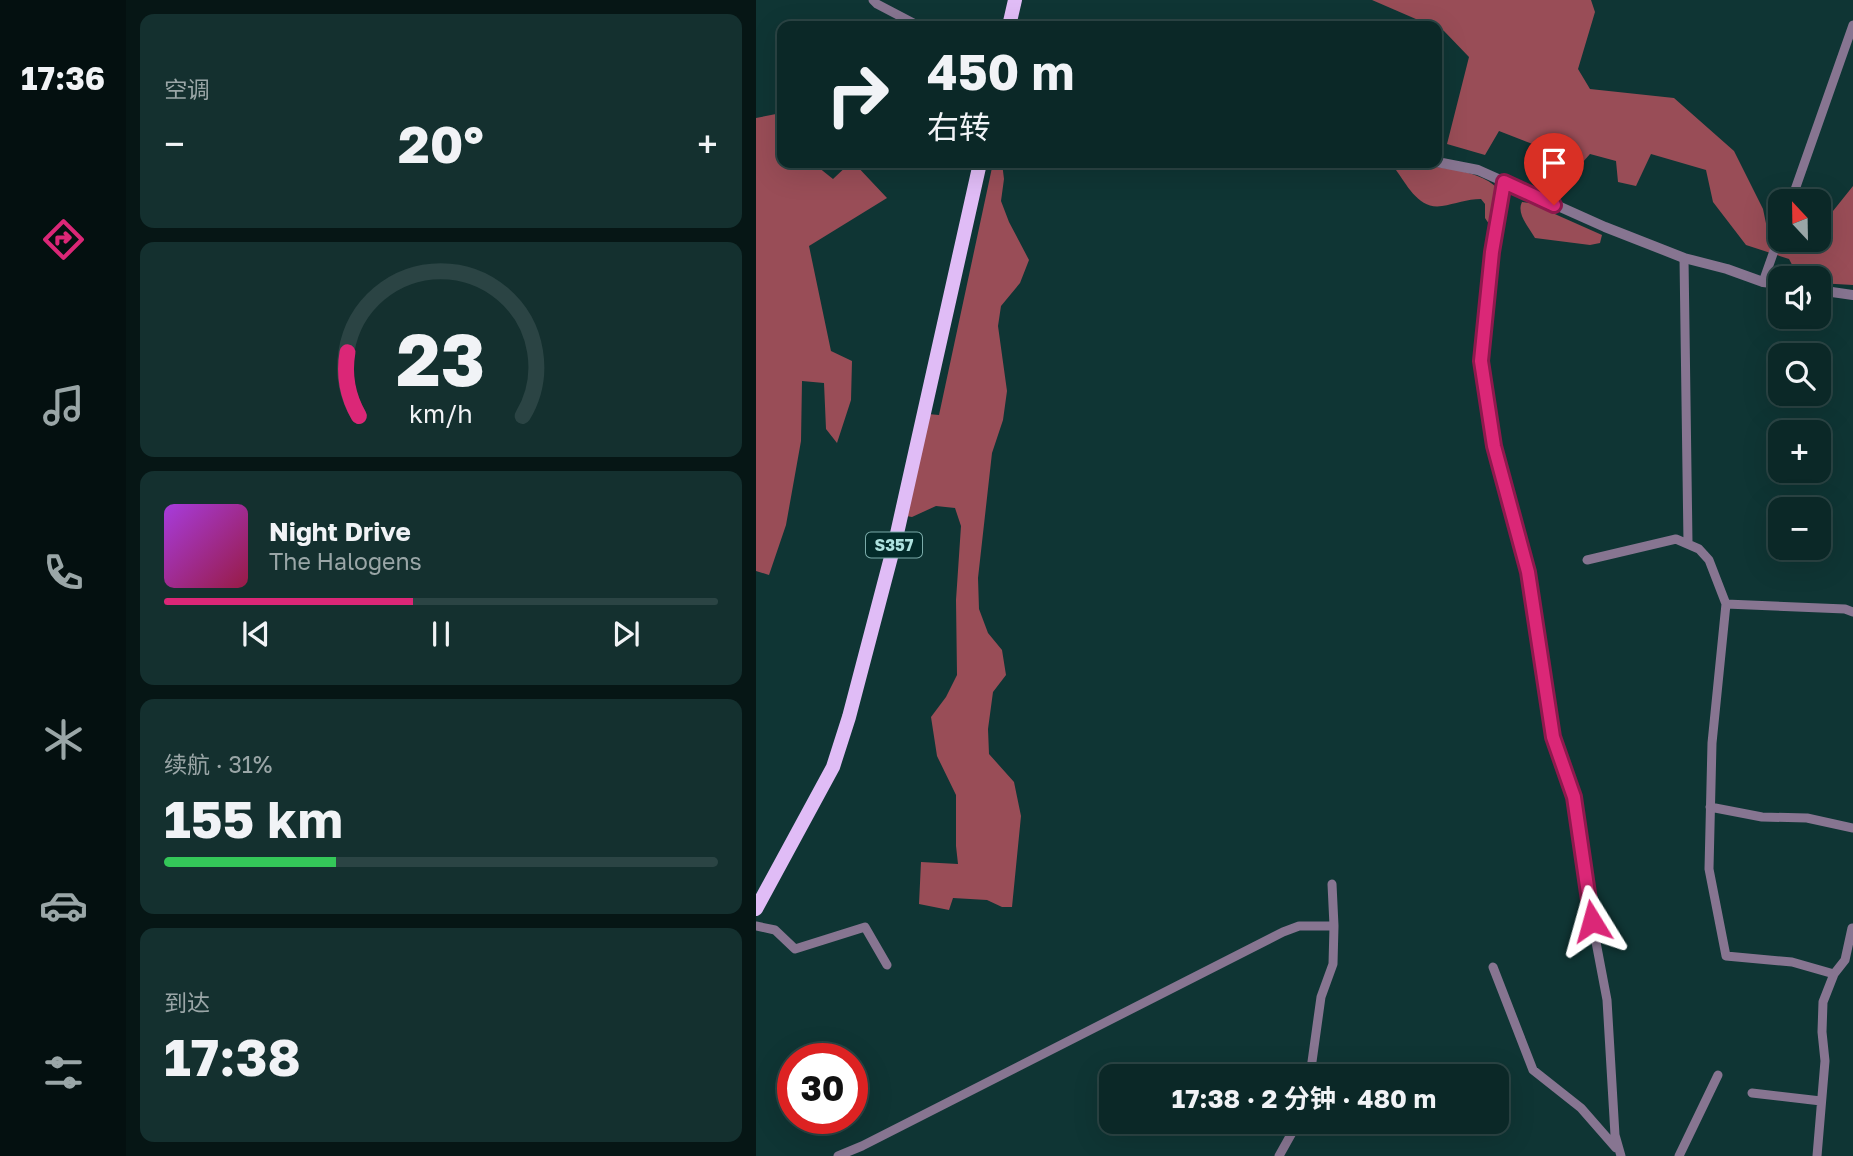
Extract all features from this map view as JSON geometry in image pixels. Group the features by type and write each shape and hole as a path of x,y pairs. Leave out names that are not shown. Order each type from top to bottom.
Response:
{"main road":[{"path":"1010,21 1014,0"},
{"name":"S357","path":"756,909 833,767 849,717 895,538 979,168"}],"street":[{"path":"873,0 909,21"},
{"path":"1795,189 1853,25"},
{"path":"1442,163 1478,170 1605,227 1684,258 1768,283"},
{"path":"1504,182 1492,252 1481,361 1494,446 1528,572 1553,737 1574,797 1592,921 1607,1000 1615,1135 1620,1154"},
{"path":"1763,282 1774,252"},
{"path":"1684,258 1688,543"},
{"path":"1831,292 1853,295"},
{"path":"1587,560 1676,539 1699,549 1709,561 1726,604 1712,743 1709,869 1726,956 1792,962 1834,974"},
{"path":"1726,604 1844,609 1853,612"},
{"path":"1710,807 1762,817 1807,818 1853,828"},
{"path":"1312,1064 1321,997 1333,964 1332,884"},
{"path":"756,926 775,930 795,949 865,927 887,965"},
{"path":"838,1156 875,1140 1283,932 1299,926 1334,926"},
{"path":"1817,1156 1825,1061 1823,1002 1834,974 1845,960 1852,928"},
{"path":"1493,967 1533,1070 1581,1108 1620,1154"},
{"path":"1679,1156 1718,1075"},
{"path":"1752,1093 1821,1101"},
{"path":"1279,1156 1291,1134"}],"shaded area":[{"path":"1372,0 1591,0 1595,12 1578,69 1590,89 1674,98 1734,151 1763,209 1768,233 1768,252 1831,252 1831,211 1853,186 1853,285 1831,284 1831,266 1793,266 1789,259 1746,245 1713,202 1706,170 1651,154 1636,186 1618,182 1616,161 1590,154 1582,163 1499,131 1485,155 1447,144 1469,57 1442,30 1442,21 1420,21"},
{"path":"776,114 777,168 819,168 833,179 845,168 859,168 887,198 809,246 831,351 852,361 851,400 837,443 826,429 824,383 802,381 801,441 786,525 769,575 756,571 756,118"},
{"path":"992,168 1003,168 1001,201 1029,260 1020,283 1001,306 998,326 1007,391 1003,420 992,453 978,578 979,609 988,633 1002,650 1006,675 993,692 988,729 989,754 1014,782 1021,816 1012,907 1002,907 987,900 953,898 949,910 919,904 921,862 958,864 956,795 937,756 931,717 946,697 957,675 956,600 961,526 955,508 936,506 912,517 906,516 928,414 939,415"},
{"path":"1450,169 1489,181 1497,188 1493,224 1489,224 1485,218 1485,204 1481,199 1442,206 1427,204 1409,189 1396,170"},
{"path":"1522,202 1530,203 1602,235 1600,243 1590,245 1535,238 1522,216"}],"route":[{"path":"1554,205 1504,182 1492,252 1481,361 1494,446 1528,572 1553,737 1574,797 1592,921"}]}
